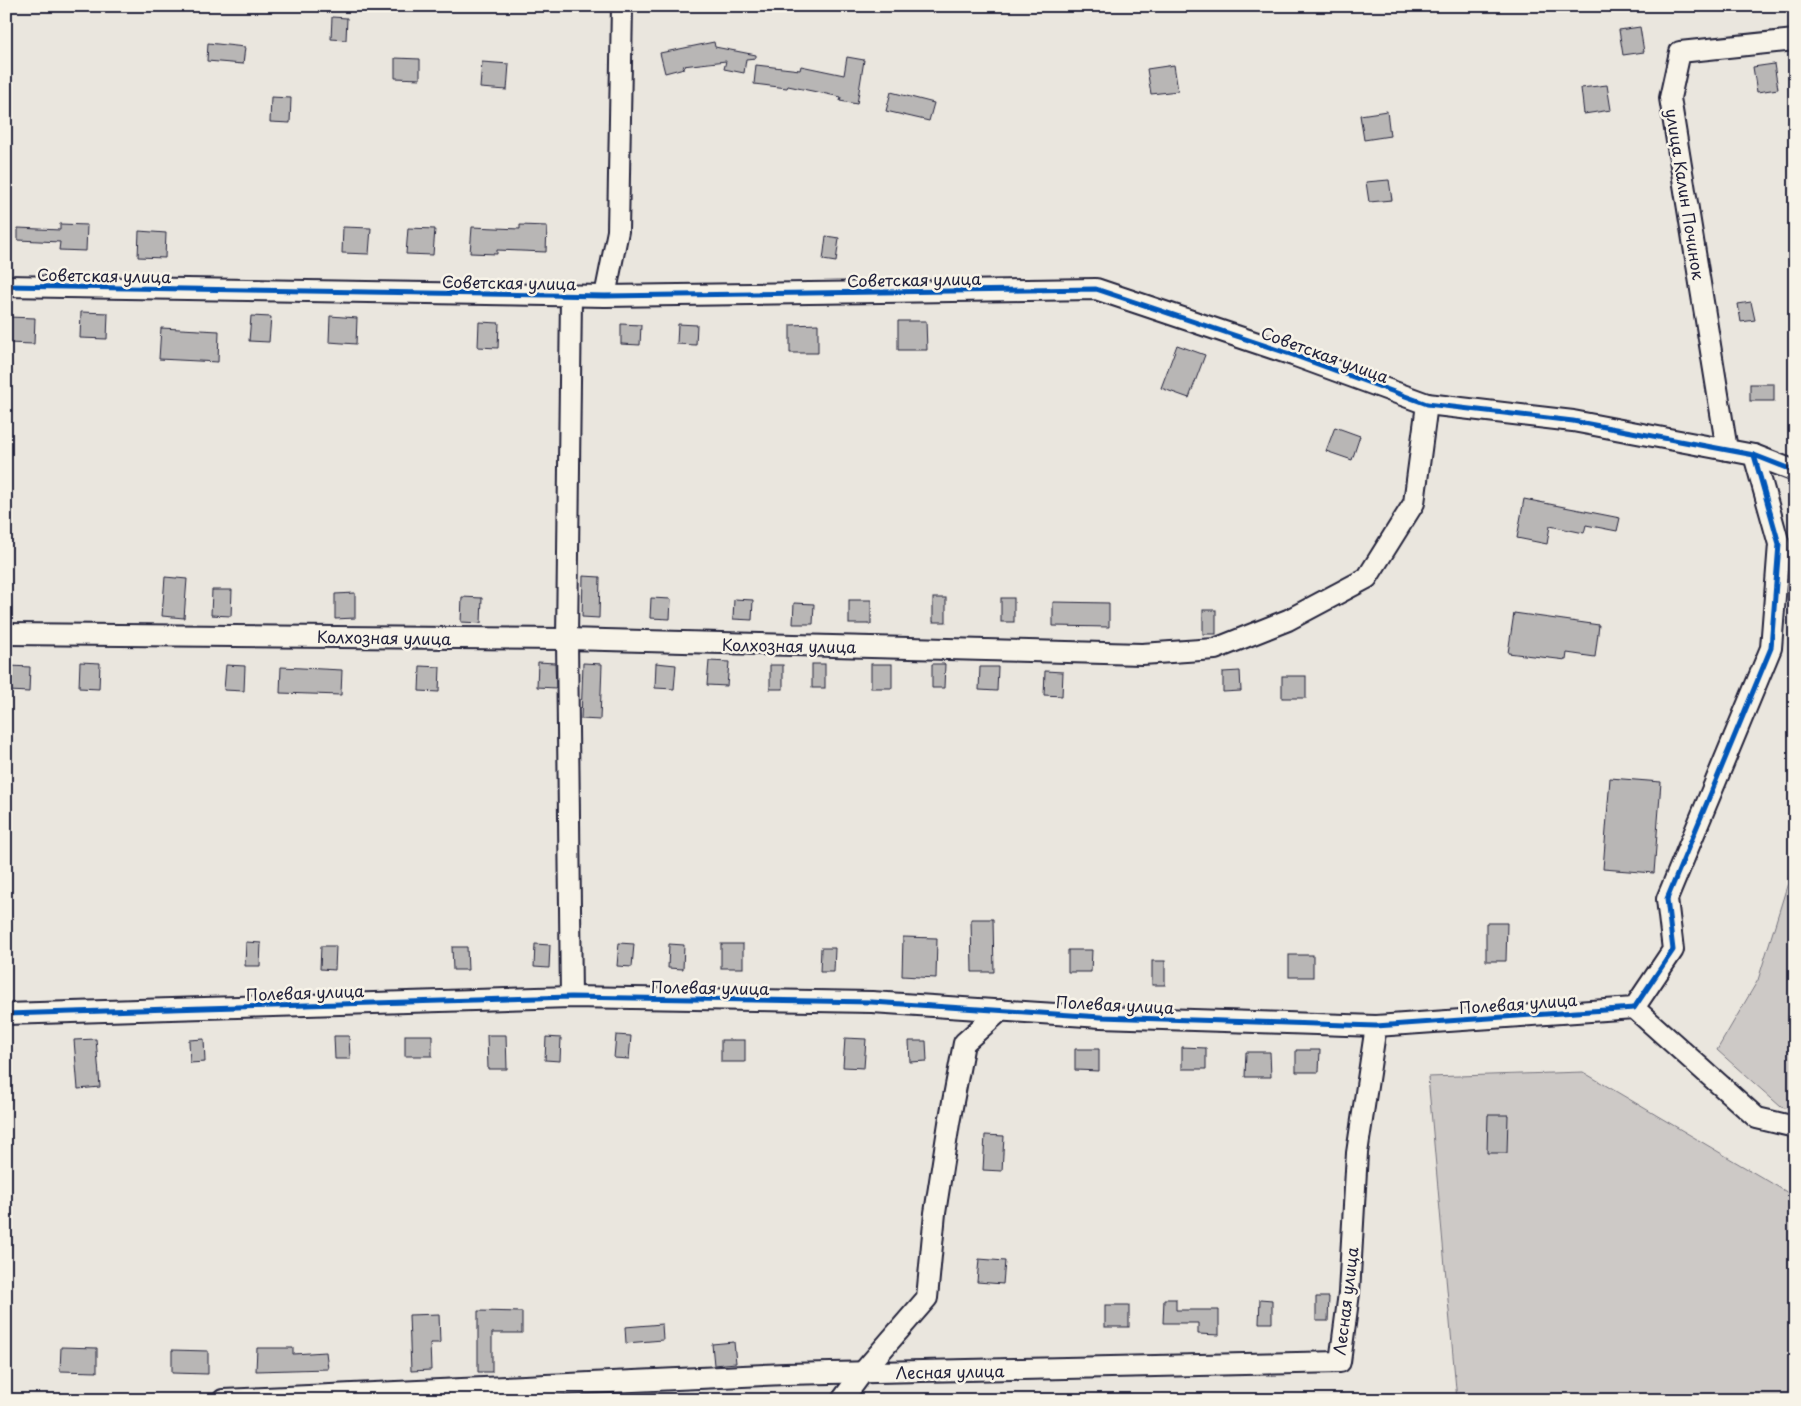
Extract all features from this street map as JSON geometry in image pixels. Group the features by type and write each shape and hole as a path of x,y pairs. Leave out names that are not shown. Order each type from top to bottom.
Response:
{"street":[{"path":"605,296 618,231 622,6"},
{"name":"улица Калин Починок","path":"1727,450 1670,98 1680,52 1795,40"},
{"name":"Советская улица","path":"6,286 572,296 1096,289 1293,354 1427,404 1572,421 1754,455 1795,472"},
{"path":"571,997 567,639 572,296"},
{"name":"Колхозная улица","path":"6,634 567,639 1142,654 1215,649 1288,620 1366,578 1414,503 1427,404"},
{"path":"1754,455 1779,544 1771,648 1667,899 1673,950 1634,1008 1758,1118 1795,1127"},
{"name":"Полевая улица","path":"6,1014 571,997 872,1002 1101,1017 1376,1026 1634,1008"},
{"path":"842,1400 862,1373 927,1298 936,1213 949,1123 964,1043 1001,1010"},
{"name":"Лесная улица","path":"223,1400 862,1373 1340,1362 1349,1293 1357,1153 1376,1026"}],"shaded area":[{"path":"1795,860 1795,1111 1781,1107 1717,1050 1758,980"},
{"path":"1583,1072 1790,1194 1795,1194 1795,1400 1457,1400 1428,1077"}],"building":[{"path":"332,17 347,18 346,40 331,39"},
{"path":"1640,27 1644,52 1623,55 1619,30"},
{"path":"714,42 715,47 756,55 756,58 746,59 744,73 724,69 726,61 683,66 684,68 665,73 660,53"},
{"path":"208,43 245,47 243,64 207,61"},
{"path":"847,57 864,60 857,104 840,101 841,97 788,86 787,88 754,84 756,65 800,70 801,66 844,75"},
{"path":"395,58 420,59 420,79 395,78"},
{"path":"482,62 509,64 507,90 480,88"},
{"path":"1774,64 1778,89 1757,92 1753,67"},
{"path":"1174,65 1178,91 1151,94 1147,69"},
{"path":"1607,85 1611,110 1584,114 1581,88"},
{"path":"891,92 934,103 929,121 886,111"},
{"path":"271,97 291,98 290,123 270,122"},
{"path":"1387,111 1390,136 1364,140 1360,115"},
{"path":"1389,180 1392,200 1369,202 1366,182"},
{"path":"60,224 87,225 86,251 59,250 60,242 18,240 18,228 60,230"},
{"path":"520,225 547,226 546,252 497,250 497,254 470,253 472,227 520,229"},
{"path":"343,227 371,228 369,254 342,253"},
{"path":"408,228 435,229 433,255 406,254"},
{"path":"139,231 166,233 165,258 138,257"},
{"path":"826,236 839,238 836,262 823,260"},
{"path":"1751,302 1755,320 1741,322 1738,304"},
{"path":"81,312 108,313 107,339 80,338"},
{"path":"251,316 271,317 269,342 249,341"},
{"path":"330,316 357,318 356,344 329,342"},
{"path":"8,317 35,318 34,344 7,343"},
{"path":"898,321 926,321 927,350 898,350"},
{"path":"479,322 499,323 498,348 478,347"},
{"path":"621,324 641,325 640,345 621,344"},
{"path":"678,324 697,325 696,345 677,344"},
{"path":"818,324 818,353 790,353 790,325"},
{"path":"161,328 219,331 218,362 159,359"},
{"path":"1177,345 1205,355 1189,398 1161,388"},
{"path":"1750,384 1774,384 1774,401 1750,401"},
{"path":"1335,427 1360,436 1352,460 1326,451"},
{"path":"1524,499 1620,518 1617,531 1586,525 1584,533 1550,526 1547,544 1517,538"},
{"path":"583,576 600,577 599,618 582,617"},
{"path":"165,577 187,579 184,618 162,616"},
{"path":"212,590 232,590 231,616 211,615"},
{"path":"355,593 355,618 335,619 335,594"},
{"path":"462,597 482,598 481,623 461,622"},
{"path":"651,598 671,599 670,619 650,618"},
{"path":"933,598 946,598 946,622 933,622"},
{"path":"1001,598 1014,598 1014,622 1001,622"},
{"path":"734,599 753,600 752,620 733,619"},
{"path":"849,600 871,600 871,624 849,624"},
{"path":"1053,602 1109,603 1109,627 1053,626"},
{"path":"794,603 814,604 813,624 793,624"},
{"path":"1203,610 1216,610 1216,634 1203,634"},
{"path":"1514,613 1599,625 1595,657 1567,653 1566,660 1508,653"},
{"path":"709,661 729,662 727,686 707,685"},
{"path":"80,662 100,663 99,689 79,688"},
{"path":"538,662 555,663 556,688 537,687"},
{"path":"583,663 602,664 600,720 581,719"},
{"path":"656,663 676,665 674,689 655,688"},
{"path":"812,664 825,664 825,688 812,688"},
{"path":"871,664 892,664 892,688 871,688"},
{"path":"932,664 945,664 944,688 932,688"},
{"path":"226,665 245,666 244,691 224,690"},
{"path":"770,665 783,665 783,689 770,689"},
{"path":"10,666 30,667 29,692 9,691"},
{"path":"420,666 440,667 439,692 419,691"},
{"path":"281,667 342,670 341,695 280,693"},
{"path":"980,667 998,667 997,691 979,690"},
{"path":"1045,671 1063,672 1062,696 1044,695"},
{"path":"1240,671 1241,691 1223,692 1223,672"},
{"path":"1282,676 1306,676 1306,698 1282,698"},
{"path":"1610,778 1661,782 1654,873 1603,869"},
{"path":"971,919 993,919 994,972 972,972"},
{"path":"1486,923 1507,923 1506,961 1486,961"},
{"path":"903,937 937,938 936,978 902,976"},
{"path":"246,942 261,943 260,966 245,966"},
{"path":"619,943 634,944 632,967 617,966"},
{"path":"535,944 550,945 549,968 534,967"},
{"path":"669,944 684,945 683,969 668,968"},
{"path":"721,944 743,944 743,968 721,968"},
{"path":"321,946 336,946 335,970 320,969"},
{"path":"452,947 467,947 468,970 453,970"},
{"path":"821,948 835,948 834,972 820,972"},
{"path":"1068,950 1092,950 1091,972 1068,972"},
{"path":"1289,955 1313,955 1313,977 1289,977"},
{"path":"1152,961 1165,961 1165,985 1152,985"},
{"path":"405,1035 432,1035 432,1056 405,1056"},
{"path":"487,1035 506,1035 507,1069 488,1069"},
{"path":"616,1035 631,1036 629,1059 614,1058"},
{"path":"334,1036 349,1036 350,1059 335,1059"},
{"path":"546,1037 561,1038 560,1061 545,1060"},
{"path":"845,1038 866,1039 864,1068 843,1067"},
{"path":"96,1039 100,1087 78,1089 74,1040"},
{"path":"204,1039 205,1062 190,1063 189,1040"},
{"path":"721,1040 745,1040 745,1062 721,1062"},
{"path":"909,1041 926,1041 927,1061 910,1062"},
{"path":"1182,1047 1206,1048 1206,1069 1182,1069"},
{"path":"1075,1049 1099,1049 1099,1071 1075,1070"},
{"path":"1296,1050 1320,1050 1319,1072 1296,1072"},
{"path":"1246,1052 1270,1052 1271,1077 1245,1077"},
{"path":"1488,1115 1508,1115 1507,1153 1487,1153"},
{"path":"985,1135 1004,1136 1002,1171 983,1170"},
{"path":"979,1259 1005,1261 1003,1284 977,1282"},
{"path":"1316,1297 1329,1297 1328,1321 1316,1321"},
{"path":"1164,1299 1176,1299 1176,1310 1219,1310 1219,1335 1198,1334 1198,1323 1163,1323"},
{"path":"1260,1299 1272,1300 1272,1323 1259,1323"},
{"path":"1105,1305 1129,1305 1129,1327 1105,1327"},
{"path":"478,1311 522,1312 522,1333 492,1333 492,1372 478,1372"},
{"path":"439,1314 440,1343 430,1343 431,1370 411,1371 409,1315"},
{"path":"662,1324 663,1340 626,1343 625,1327"},
{"path":"734,1342 736,1363 714,1365 712,1344"},
{"path":"61,1347 97,1348 97,1372 60,1371"},
{"path":"257,1348 293,1348 293,1354 326,1352 328,1369 256,1371"},
{"path":"172,1350 208,1351 208,1374 172,1373"}],"cycle path":[{"path":"6,286 605,296 1096,289 1293,355 1427,404 1573,421 1754,455 1795,471"},
{"path":"6,1014 571,997 872,1002 1101,1017 1376,1026 1634,1008 1673,950 1667,899 1771,648 1779,544 1754,455"}]}
